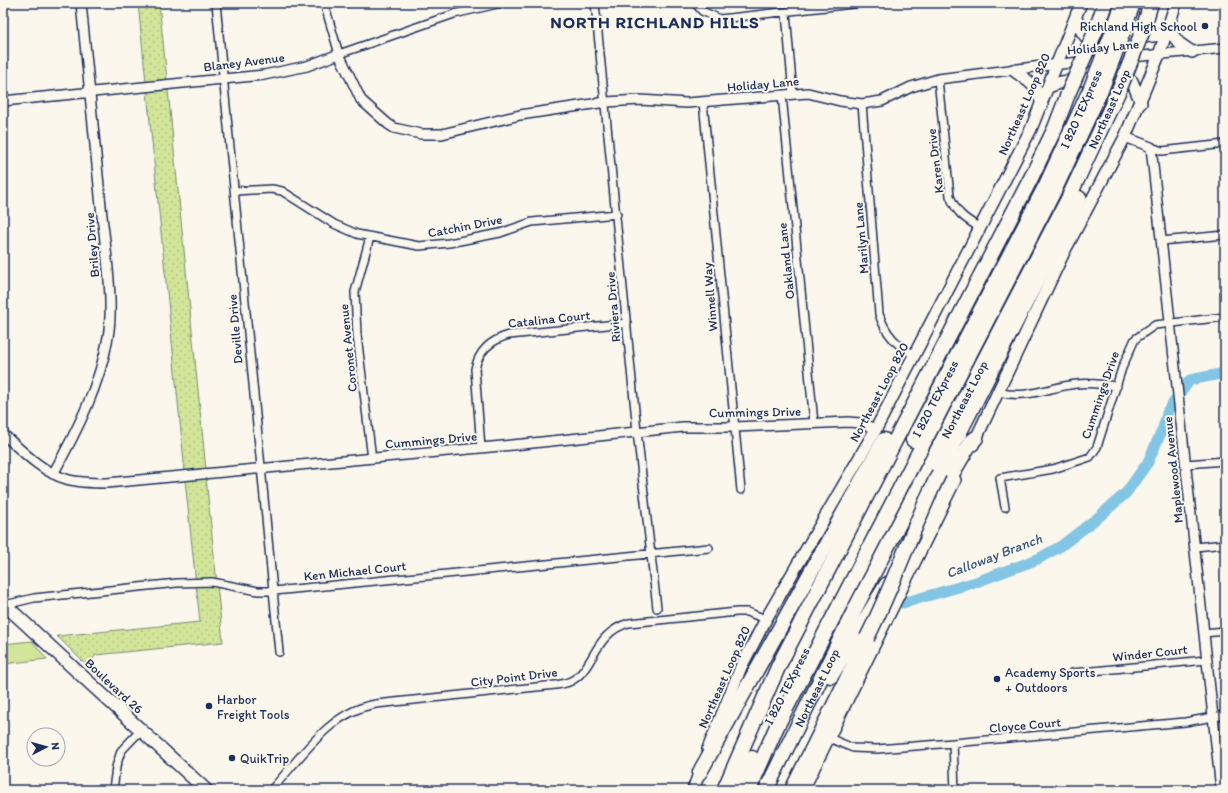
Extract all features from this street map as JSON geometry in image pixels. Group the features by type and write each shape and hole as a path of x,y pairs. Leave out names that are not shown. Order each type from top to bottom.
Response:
{"highway":[{"path":"724,790 779,665 1031,178 1055,128 1096,30 1105,3"},
{"name":"I 820 TEXpress","path":"1118,33 1123,3"},
{"name":"I 820 TEXpress","path":"749,790 777,726 1055,189 1118,33 1134,3"},
{"name":"Northeast Loop","path":"766,790 857,605 1069,197 1120,88 1143,30 1151,3"},
{"path":"792,790 872,638 923,507 939,473 1077,202 1121,96 1120,88"},
{"name":"I 820 TEXpress","path":"738,790 768,722 1096,90"},
{"path":"700,772 899,413 915,401"},
{"path":"773,790 809,713 971,442 976,438"}],"main road":[{"name":"Northeast Loop 820","path":"693,790 720,714 741,667 766,619 876,429 915,355 1042,105 1081,3"},
{"path":"803,790 829,738 872,638 900,591 976,438 1060,260 1125,137 1141,103 1176,3"},
{"path":"1076,18 1083,34 1093,41 1160,35 1168,29"},
{"path":"1168,29 1179,43 1192,52"},
{"path":"1013,70 1035,86 1038,90 1042,105"},
{"path":"1049,87 1061,82 1123,76 1132,80 1141,103"},
{"name":"Boulevard 26","path":"4,604 206,790"}],"street":[{"name":"Briley Drive","path":"54,474 72,440 90,399 108,338 110,325 106,251 81,3"},
{"name":"Deville Drive","path":"216,3 280,652"},
{"path":"324,3 338,54"},
{"name":"Blaney Avenue","path":"3,101 264,75 313,64 454,14 502,3"},
{"name":"Riviera Drive","path":"595,3 617,214 637,432 657,608"},
{"path":"694,3 702,11 720,19 786,13 862,3"},
{"path":"786,13 793,94"},
{"name":"Holiday Lane","path":"338,54 361,100 372,111 394,128 421,134 442,134 520,115 606,102 640,100 672,103 703,102 808,93 840,102 862,104 882,101 906,89 938,79 1058,64 1225,48"},
{"name":"Karen Drive","path":"938,79 950,196 960,216 980,228"},
{"name":"Oakland Lane","path":"782,95 814,424"},
{"name":"Winnell Way","path":"703,102 741,490"},
{"name":"Marilyn Lane","path":"862,104 880,314 885,330 904,350 915,355"},
{"path":"1125,137 1162,151 1225,144"},
{"name":"Maplewood Avenue","path":"1151,147 1221,790"},
{"name":"Catchin Drive","path":"235,191 272,189 282,191 334,224 357,234 419,246 449,243 500,233 532,222 617,214"},
{"path":"1161,241 1225,235"},
{"name":"Coronet Avenue","path":"370,237 355,292 357,335 372,459"},
{"name":"Cummings Drive","path":"1005,507 1000,478 1053,469 1090,457 1097,447 1117,386 1135,339 1155,325 1225,317"},
{"name":"Catalina Court","path":"481,448 475,369 477,361 484,349 494,341 509,334 627,323"},
{"path":"998,392 1015,395 1077,384 1117,386"},
{"name":"Cummings Drive","path":"3,434 24,452 54,474 73,480 107,483 372,459 706,426 735,427 860,423 876,429"},
{"path":"1186,464 1225,461"},
{"path":"1194,547 1225,544"},
{"name":"Ken Michael Court","path":"4,604 34,598 177,583 212,582 258,591 274,591 709,548"},
{"name":"City Point Drive","path":"271,790 329,727 349,712 358,708 376,704 546,686 567,682 581,672 609,632 617,627 629,623 743,611 766,619"},
{"path":"1204,633 1225,631"},
{"name":"Winder Court","path":"1072,673 1206,660"},
{"name":"Cloyce Court","path":"829,738 848,747 861,749 953,743 1212,718 1225,715"},
{"path":"113,790 116,767 121,751 141,730"},
{"path":"953,743 955,790"}],"green space":[{"path":"138,3 159,3 167,80 146,82"},
{"path":"168,90 206,470 185,472 147,92"},
{"path":"206,478 223,642 96,655 87,666 57,636 200,622 185,480"},
{"path":"32,641 47,659 3,664 3,644"}],"waterway":[{"name":"Calloway Branch","path":"903,603 976,582 1038,559 1061,546 1101,515 1126,493 1148,462 1163,428 1168,410 1190,380 1225,373"}],"place":[{"name":"Richland High School","path":"1205,26"},
{"name":"Academy Sports + Outdoors","path":"997,679"},
{"name":"Harbor Freight Tools","path":"209,706"},
{"name":"QuikTrip","path":"232,758"}],"district":[{"name":"NORTH RICHLAND HILLS","path":"655,22"}]}
